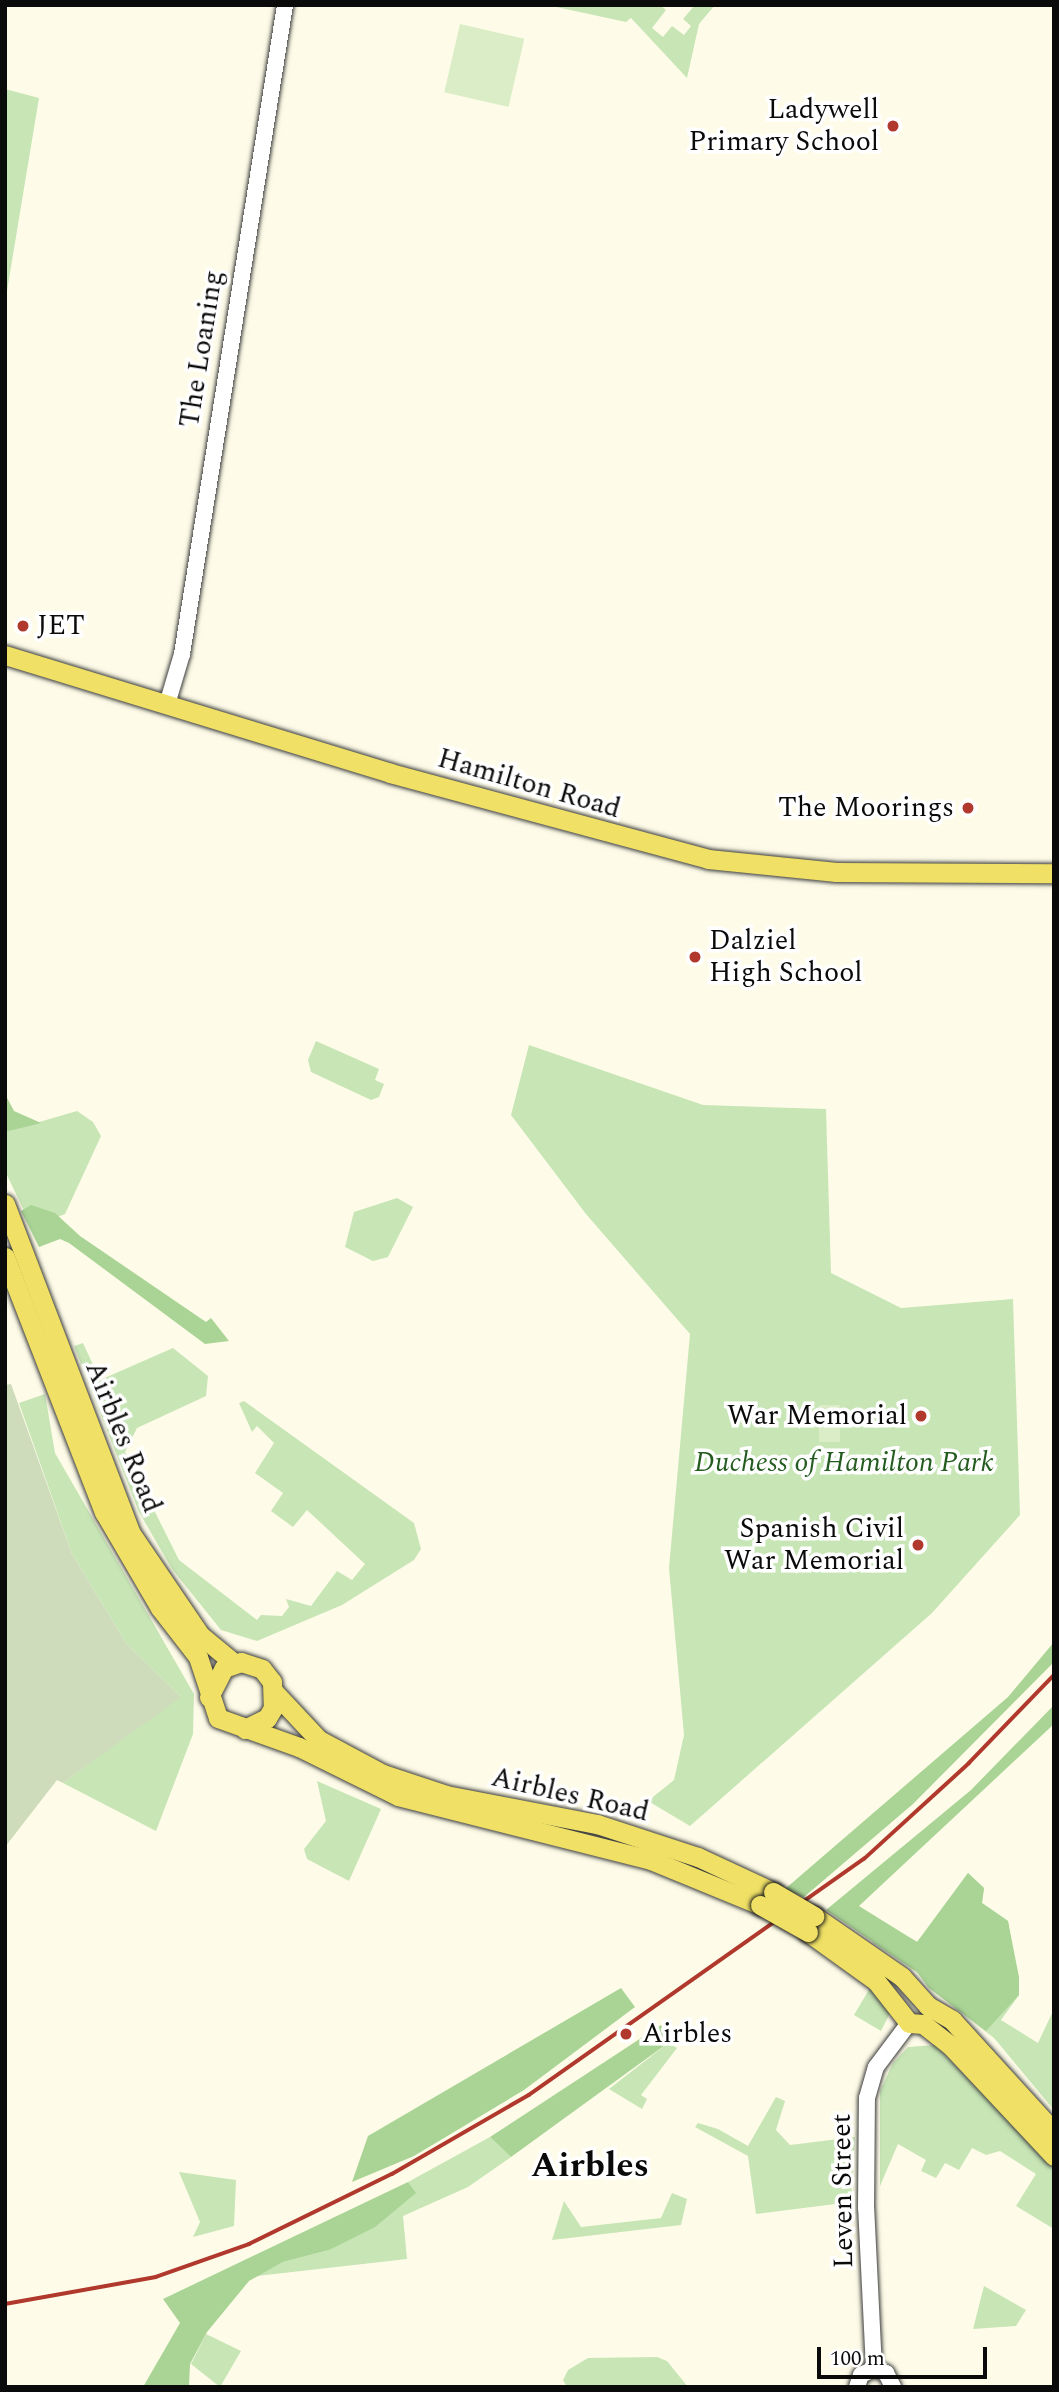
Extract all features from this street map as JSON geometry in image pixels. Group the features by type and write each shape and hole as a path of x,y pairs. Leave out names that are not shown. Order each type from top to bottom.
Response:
{"main road":[{"name":"Hamilton Road","path":"5,655 168,701 390,773 708,859 811,871 1054,873"},
{"name":"Airbles Road","path":"5,1204 130,1532 200,1635 234,1663 262,1669 275,1693 319,1740 383,1774 492,1805 597,1824 698,1857 902,1977 918,2014 1054,2156"},
{"name":"Airbles Road","path":"5,1257 104,1512 160,1608 198,1657 209,1698 218,1718 299,1747 398,1796 651,1860 766,1899"},
{"path":"209,1698 215,1675 234,1663"},
{"path":"244,1728 267,1718 275,1693"},
{"name":"Airbles Road","path":"918,2014 969,2038 1054,2132"}],"street":[{"name":"The Loaning","path":"168,701 182,654 285,5"},
{"name":"Leven Street","path":"874,2369 866,2208 867,2098 876,2067 918,2014"},
{"path":"857,2387 861,2375 874,2369 886,2373 893,2387"}],"green space":[{"path":"547,5 660,5 666,10 652,28 663,37 672,26 684,35 691,26 683,19 695,5 715,5 699,24 687,78 631,18 626,22"},
{"path":"460,24 524,39 509,107 444,92"},
{"path":"5,89 39,98 5,303"},
{"path":"316,1041 379,1069 375,1080 384,1084 379,1097 371,1100 311,1072 308,1060"},
{"name":"Duchess of Hamilton Park","path":"529,1045 703,1105 826,1109 831,1273 901,1308 1013,1299 1020,1515 932,1613 690,1826 648,1801 674,1780 684,1735 669,1568 690,1334 586,1214 511,1115"},
{"path":"5,1094 14,1111 41,1123 5,1132"},
{"path":"77,1111 93,1122 101,1136 65,1214 32,1227 5,1171 5,1132"},
{"path":"397,1198 413,1207 388,1257 373,1261 345,1247 354,1212"},
{"path":"31,1205 55,1213 80,1236 206,1322 211,1318 229,1341 205,1344 69,1243 60,1239 39,1247 21,1211"},
{"path":"83,1343 100,1380 173,1348 208,1376 206,1396 137,1428 125,1452 179,1560 257,1620 261,1615 282,1616 289,1607 286,1599 311,1606 337,1571 352,1580 365,1564 307,1510 293,1527 271,1511 283,1493 255,1473 274,1443 257,1426 252,1432 239,1403 244,1401 414,1523 421,1549 414,1560 342,1605 257,1641 221,1630 172,1569 139,1512 74,1346"},
{"path":"11,1384 72,1554 126,1643 181,1697 63,1783 57,1780 5,1847 5,1385"},
{"path":"45,1394 55,1453 194,1694 193,1734 156,1831 63,1783 180,1696 126,1643 72,1554 19,1403"},
{"path":"819,1405 840,1405 840,1442 819,1442"},
{"path":"1054,1642 1054,1662 913,1804 804,1897 785,1889 1008,1697"},
{"path":"1054,1705 1054,1724 859,1906 917,1942 968,1873 984,1888 982,1903 1008,1921 1019,1977 1019,1995 986,2031 929,1988 917,1972 826,1910 971,1790"},
{"path":"317,1781 381,1809 349,1881 307,1859 304,1849 326,1821"},
{"path":"968,1873 984,1888 982,1903 1008,1921 1019,1995 1001,2020 1038,2043 1054,2009 1054,2110 994,2038 929,1988 917,1972 873,1943 881,1923 918,1942"},
{"path":"621,1988 635,2007 524,2090 414,2156 352,2182 368,2136"},
{"path":"870,1988 893,2007 881,2031 854,2015"},
{"path":"661,2025 668,2043 511,2157 490,2137"},
{"path":"668,2043 677,2048 641,2095 647,2099 642,2109 609,2089"},
{"path":"935,2045 1054,2166 1054,2229 1016,2206 1036,2174 1000,2151 986,2155 972,2148 959,2170 945,2163 936,2178 921,2171 926,2160 898,2144 880,2186 880,2091 893,2063 908,2047"},
{"path":"776,2097 785,2101 776,2130 790,2145 855,2137 851,2202 756,2214 748,2156 695,2127 698,2123 718,2129 748,2146"},
{"path":"490,2137 511,2157 468,2187 403,2216 407,2259 257,2276 283,2262 329,2250 415,2193 408,2182"},
{"path":"179,2172 236,2180 234,2226 193,2237 200,2222"},
{"path":"408,2182 416,2193 375,2227 329,2250 283,2262 249,2281 207,2332 190,2364 189,2387 143,2387 180,2323 163,2299"},
{"path":"672,2193 687,2199 681,2225 552,2240 564,2201 581,2227 661,2218"},
{"path":"984,2286 1026,2310 1016,2326 973,2329"},
{"path":"206,2334 241,2351 220,2387 191,2364"},
{"path":"657,2357 667,2361 688,2387 567,2387 563,2380 568,2370 588,2358"}],"railway":[{"path":"5,2304 156,2277 249,2244 392,2174 529,2095 864,1859 969,1763 1054,1675"}],"place":[{"name":"Ladywell Primary School","path":"893,126"},
{"name":"JET","path":"23,626"},
{"name":"The Moorings","path":"968,808"},
{"name":"Dalziel High School","path":"695,957"},
{"name":"War Memorial","path":"921,1416"},
{"name":"Spanish Civil War Memorial","path":"918,1545"},
{"name":"Airbles","path":"626,2034"}],"district":[{"name":"Airbles","path":"590,2166"}]}
